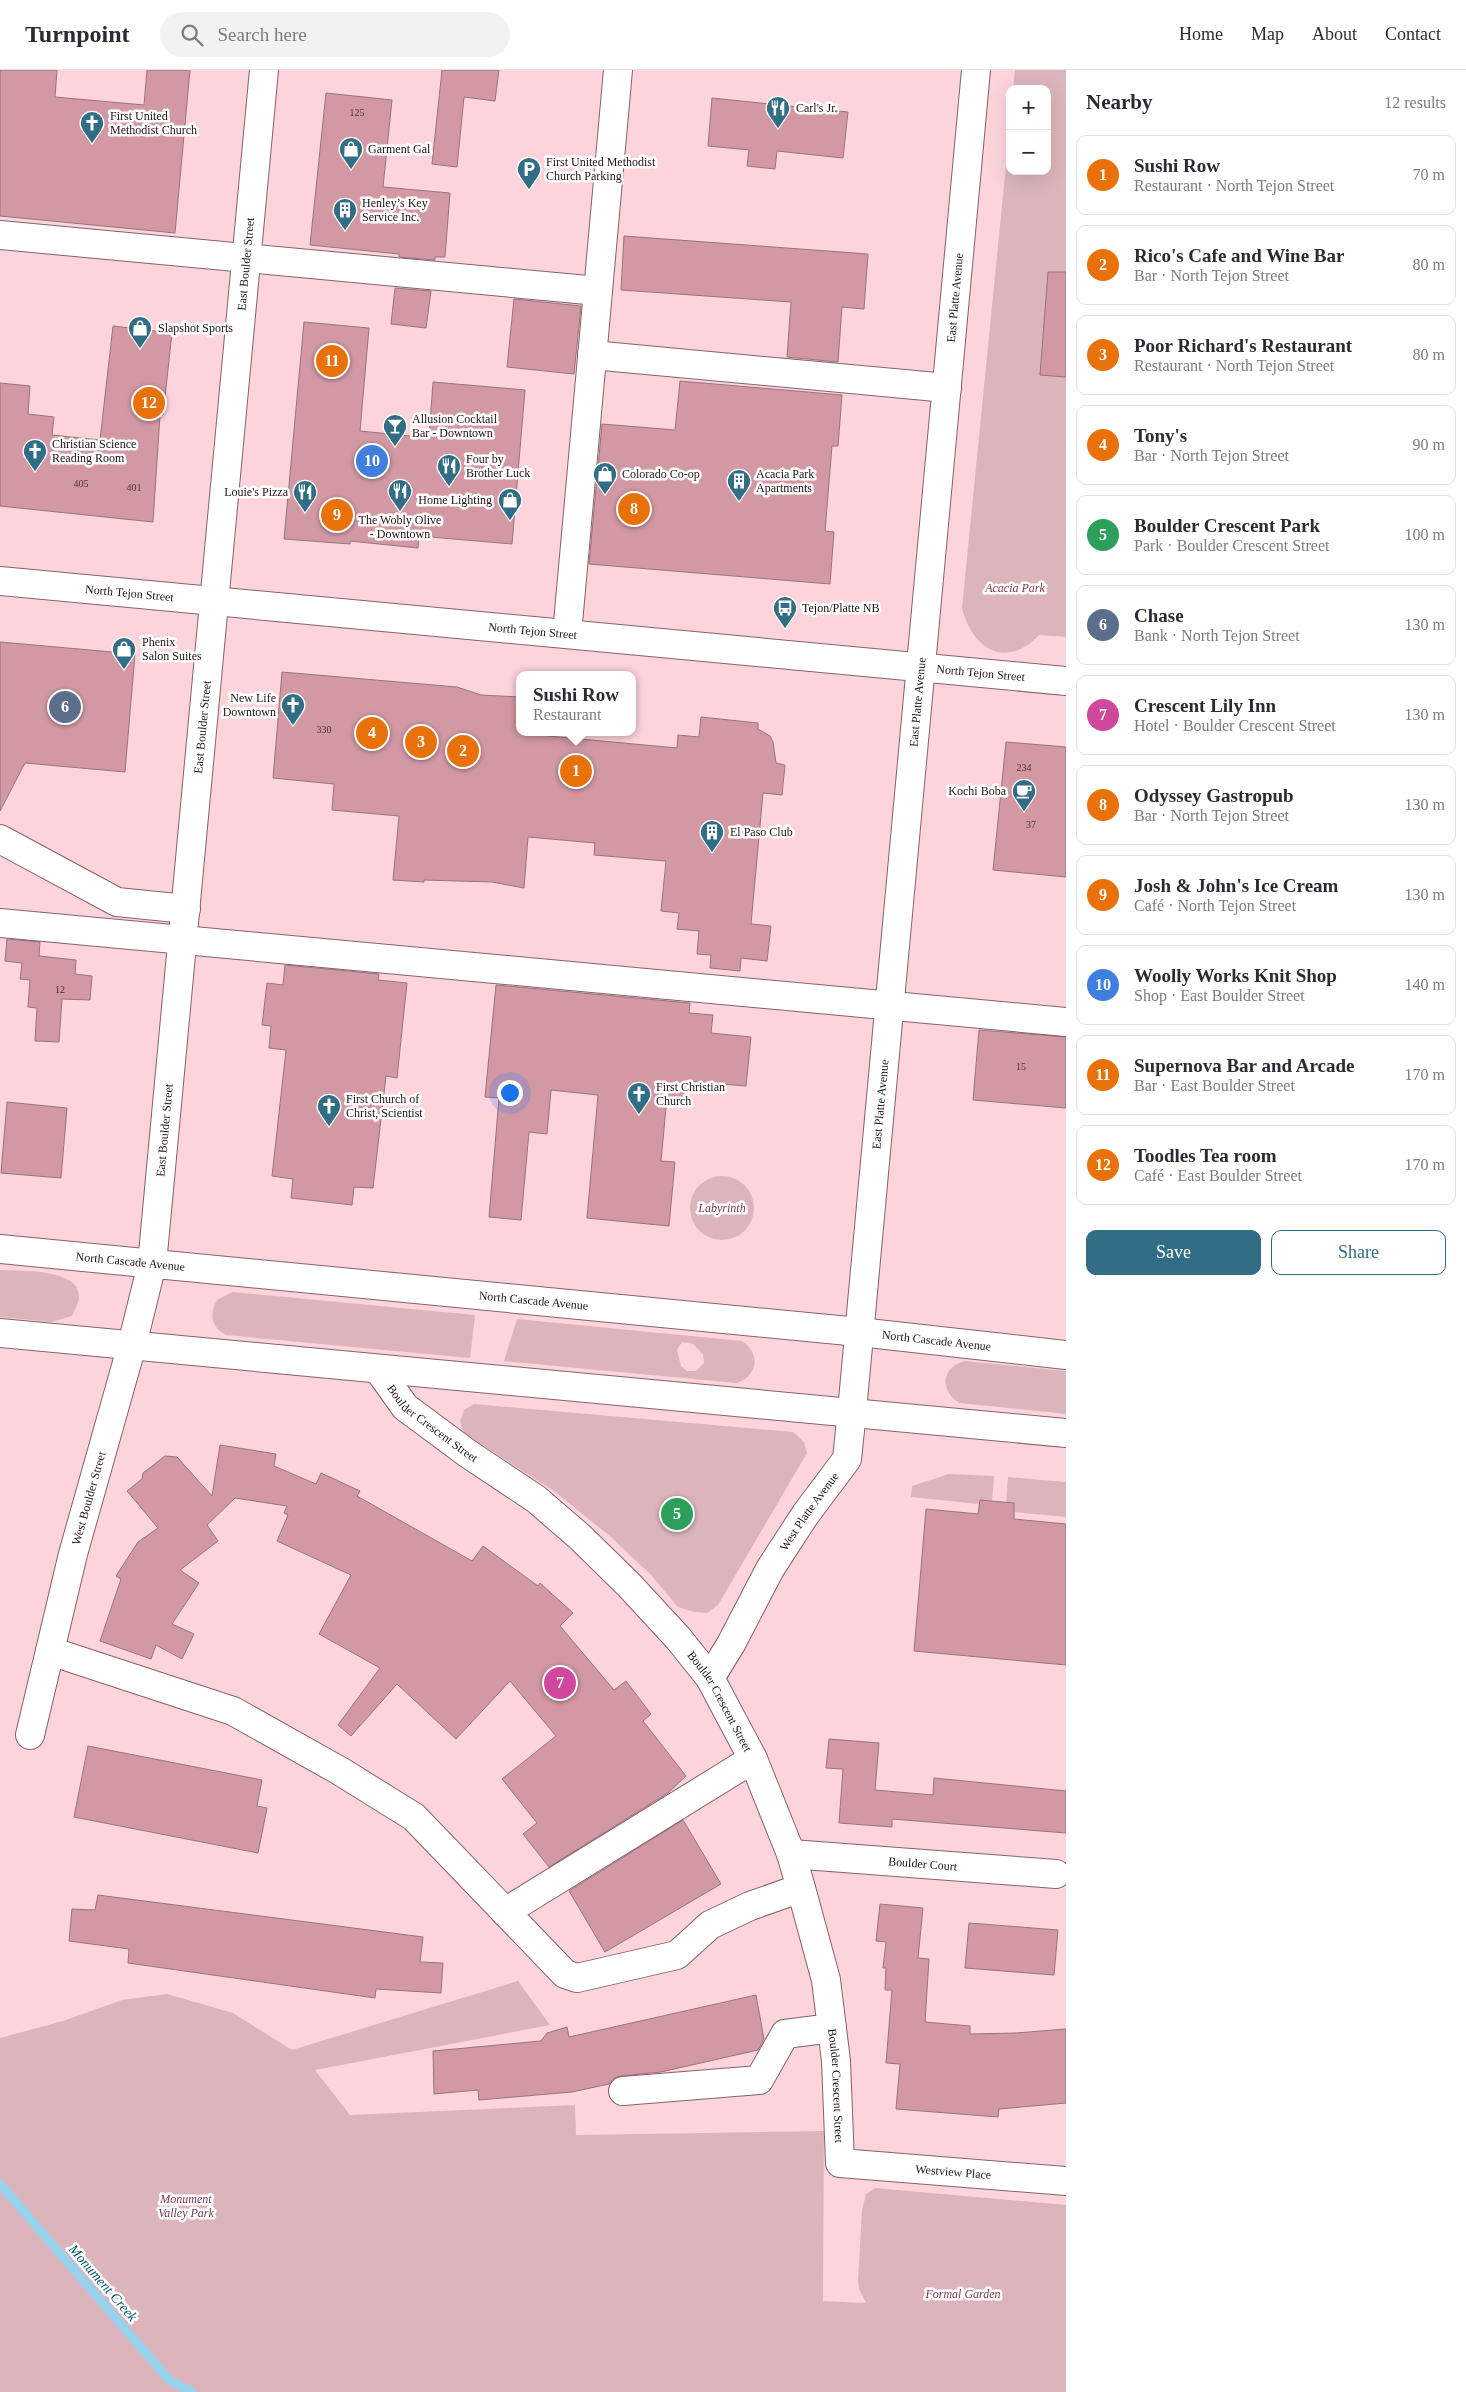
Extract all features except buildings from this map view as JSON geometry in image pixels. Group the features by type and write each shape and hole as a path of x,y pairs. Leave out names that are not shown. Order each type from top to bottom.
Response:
{"street":[{"name":"East Boulder Street","path":"152,1264 264,70"},
{"path":"567,634 618,70"},
{"name":"East Platte Avenue","path":"859,1332 976,70"},
{"path":"0,235 598,291"},
{"path":"592,355 947,388"},
{"name":"North Tejon Street","path":"0,582 1066,681"},
{"path":"0,839 117,902 186,909"},
{"path":"0,923 1066,1022"},
{"name":"North Cascade Avenue","path":"0,1249 859,1332 1066,1355"},
{"name":"West Boulder Street","path":"30,1735 73,1554 132,1345 152,1264"},
{"name":"West Platte Avenue","path":"710,1678 731,1644 770,1568 847,1459 859,1332"},
{"path":"0,1333 378,1370 852,1411 1066,1433"},
{"name":"Boulder Crescent Street","path":"378,1370 405,1407 467,1453 536,1500 580,1537 629,1585 678,1638 710,1678 753,1758 791,1854 826,1980 837,2078 840,2163"},
{"path":"50,1651 234,1712 340,1772 414,1817 565,1974 577,1978 677,1955 710,1925 750,1906 801,1888"},
{"path":"505,1912 753,1758"},
{"name":"Boulder Court","path":"791,1854 1056,1874"},
{"path":"623,2091 759,2080 785,2034 832,2028"},
{"name":"Westview Place","path":"840,2163 1066,2181"}],"green space":[{"name":"Acacia Park","path":"1015,70 1066,70 1066,637 1039,635 1027,646 1003,653 992,650 982,644 967,622 962,608 1006,165 1006,175 1051,175 1051,85 1013,85"},
{"name":"Labyrinth","path":"716,1176 728,1176 745,1185 752,1196 754,1208 752,1220 745,1231 728,1240 716,1240 704,1235 695,1226 690,1214 690,1202 695,1190 704,1181"},
{"path":"0,1270 47,1273 70,1281 77,1288 79,1297 72,1316 51,1322 0,1317"},
{"path":"232,1292 475,1315 470,1358 226,1335 214,1324 212,1315 217,1300"},
{"path":"517,1319 742,1341 752,1352 754,1364 749,1376 736,1383 504,1361","holes":["682,1342 693,1344 703,1354 704,1363 696,1371 687,1371 681,1366 677,1350"]},
{"path":"965,1361 1066,1371 1066,1414 960,1403 949,1392 946,1380 951,1368"},
{"path":"474,1404 793,1432 804,1442 807,1453 718,1605 707,1613 694,1612 678,1607 651,1575 611,1537 554,1491 464,1433 460,1422 464,1410"},
{"path":"949,1474 994,1476 992,1501 980,1500 979,1504 911,1497 912,1486"},
{"path":"1008,1477 1066,1482 1066,1517 1014,1512 1014,1503 1006,1502"},
{"name":"Monument Valley Park","path":"518,1981 550,2025 315,2070 350,2115 575,2105 576,2135 824,2131 823,2301 866,2303 859,2289 858,2280 862,2210 866,2194 875,2188 1066,2205 1066,2392 0,2392 0,2038 63,2021 122,2000 167,1994 233,2013 292,2050"}],"waterway":[{"name":"Monument Creek","path":"0,2184 169,2380 192,2392"}],"place":[{"name":"Carl's Jr.","path":"778,129"},
{"name":"First United Methodist Church","path":"92,144"},
{"name":"Garment Gal","path":"351,170"},
{"name":"First United Methodist Church Parking","path":"529,190"},
{"name":"Henley’s Key Service Inc.","path":"345,231"},
{"name":"Slapshot Sports","path":"140,349"},
{"name":"Supernova Bar and Arcade","path":"332,361"},
{"name":"Toodles Tea room","path":"149,403"},
{"name":"Allusion Cocktail Bar - Downtown","path":"395,447"},
{"name":"Woolly Works Knit Shop","path":"372,461"},
{"name":"Christian Science Reading Room","path":"35,472"},
{"name":"Four by Brother Luck","path":"449,487"},
{"name":"Colorado Co-op","path":"605,495"},
{"name":"Acacia Park Apartments","path":"739,502"},
{"name":"Odyssey Gastropub","path":"634,509"},
{"name":"The Wobly Olive - Downtown","path":"400,512"},
{"name":"Louie's Pizza","path":"305,513"},
{"name":"Josh & John's Ice Cream","path":"337,515"},
{"name":"Home Lighting","path":"510,521"},
{"name":"Tejon/Platte NB","path":"785,629"},
{"name":"Phenix Salon Suites","path":"124,670"},
{"name":"Chase","path":"65,707"},
{"name":"New Life Downtown","path":"293,726"},
{"name":"Tony's","path":"372,733"},
{"name":"Poor Richard's Restaurant","path":"421,742"},
{"name":"Rico's Cafe and Wine Bar","path":"463,751"},
{"name":"Sushi Row","path":"576,771"},
{"name":"Kochi Boba","path":"1024,812"},
{"name":"El Paso Club","path":"712,853"},
{"name":"First Christian Church","path":"639,1115"},
{"name":"First Church of Christ, Scientist","path":"329,1127"},
{"name":"Boulder Crescent Park","path":"677,1514"},
{"name":"Crescent Lily Inn","path":"560,1683"}],"park label":[{"name":"Formal Garden","path":"963,2294"}]}
